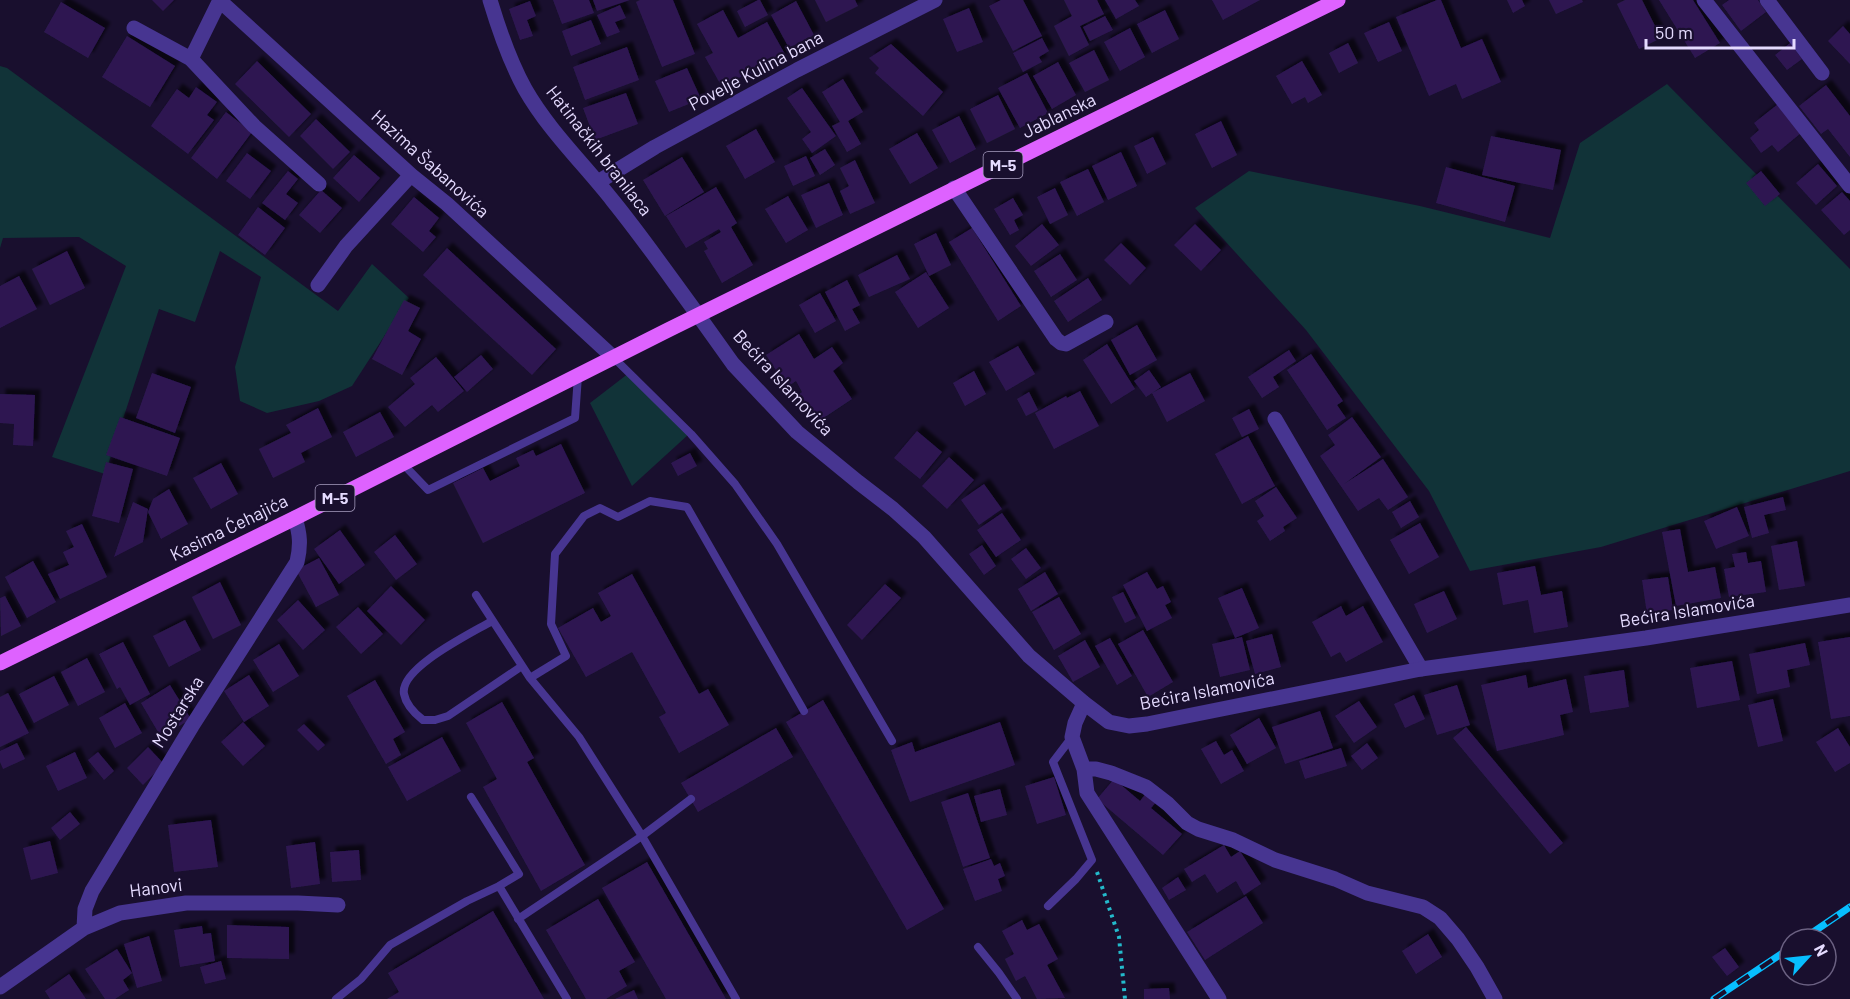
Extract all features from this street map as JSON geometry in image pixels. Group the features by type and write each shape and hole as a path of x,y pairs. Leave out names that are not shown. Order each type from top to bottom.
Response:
{"main road":[{"name":"Jablanska","path":"668,330 1338,0"},
{"name":"Kasima Ćehajića","path":"0,663 295,518 668,330"}],"street":[{"path":"191,59 220,0"},
{"name":"Hazima Šabanovića","path":"220,0 614,358"},
{"name":"Hatinačkih branilaca","path":"490,0 525,89 564,144 598,182 698,315"},
{"name":"Povelje Kulina bana","path":"598,182 655,147 935,0"},
{"path":"1704,0 1850,186"},
{"path":"1767,0 1822,73"},
{"path":"134,28 191,59 254,126 319,184"},
{"path":"318,285 346,246 411,175"},
{"path":"954,189 1056,339 1066,344 1106,322"},
{"name":"Bećira Islamovića","path":"698,315 733,364 797,432 893,509 924,537 1029,656 1110,722 1129,726 1421,669 1646,638 1850,605"},
{"path":"1275,419 1421,669"},
{"name":"Mostarska","path":"84,928 86,909 92,891 192,726 297,562 300,536 295,518"},
{"path":"1084,703 1072,737 1084,769 1087,793 1219,999"},
{"path":"1084,769 1111,773 1146,787 1193,826 1233,840 1275,861 1335,879 1367,893 1423,907 1440,918 1458,939 1495,999"},
{"name":"Hanovi","path":"0,987 84,928 120,913 186,903 338,905"}],"lane":[{"path":"614,358 691,434 735,484 777,544 892,741"},
{"path":"403,464 428,490 576,418 578,376"},
{"path":"530,678 566,656 550,624 555,554 584,516 600,508 618,517 650,501 687,507 804,711"},
{"path":"476,596 530,678 579,737 642,836 736,999"},
{"path":"492,621 422,663 406,679 403,692 410,709 423,720 435,720 448,716 522,666"},
{"path":"1047,906 1076,879 1092,860 1053,762 1072,737"},
{"path":"336,999 361,980 390,945 519,874 471,797"},
{"path":"518,919 642,836 690,799"},
{"path":"499,885 567,999"},
{"path":"978,947 1017,999"}],"path":[{"path":"1092,860 1119,937 1125,999"}],"green space":[{"path":"0,66 7,68 338,311 372,264 409,298 352,386 319,401 267,413 240,401 235,367 261,277 220,251 195,322 159,309 105,474 52,457 126,266 79,237 3,238 0,248"},
{"path":"1667,84 1850,269 1850,471 1601,547 1470,571 1429,491 1306,330 1195,208 1249,171 1420,206 1550,238 1580,143"},
{"path":"629,373 689,434 632,486 590,403"}],"building":[{"path":"152,0 174,0 163,11"},
{"path":"553,0 589,0 594,13 562,24"},
{"path":"593,0 630,0 597,11"},
{"path":"673,0 695,54 662,67 636,2"},
{"path":"758,0 768,15 745,27 737,11"},
{"path":"815,0 855,0 858,6 826,22"},
{"path":"1001,0 1023,0 1042,36 1013,51 989,6"},
{"path":"1064,0 1097,0 1104,14 1080,26 1089,45 1069,56 1054,26 1072,16"},
{"path":"1105,0 1135,0 1139,6 1116,19"},
{"path":"1212,0 1260,0 1223,20"},
{"path":"1441,0 1461,48 1482,39 1501,82 1462,99 1456,84 1429,96 1396,17"},
{"path":"1507,0 1522,0 1525,6 1513,13"},
{"path":"1549,0 1582,0 1583,2 1556,14"},
{"path":"1625,0 1642,0 1661,38 1639,49 1617,4"},
{"path":"1659,0 1693,0 1720,43 1695,58"},
{"path":"1729,0 1758,0 1766,12 1741,31 1722,5"},
{"path":"530,1 536,16 527,20 533,36 520,40 509,9"},
{"path":"796,1 814,35 789,48 771,15"},
{"path":"61,2 105,28 88,58 44,32"},
{"path":"620,5 626,18 615,22 620,32 607,37 597,15"},
{"path":"969,8 983,42 957,52 943,19"},
{"path":"723,10 738,38 767,22 786,56 752,75 750,72 722,87 705,57 713,53 697,24"},
{"path":"1165,10 1179,39 1152,53 1137,24"},
{"path":"1105,16 1113,30 1090,41 1083,27"},
{"path":"591,20 601,44 571,56 562,31"},
{"path":"1389,22 1402,51 1378,62 1364,33"},
{"path":"1843,26 1850,34 1850,64 1828,41"},
{"path":"1130,28 1145,57 1120,71 1104,42"},
{"path":"127,36 175,66 150,107 102,77"},
{"path":"1042,38 1049,51 1039,57 1042,62 1023,72 1013,53"},
{"path":"1348,43 1358,63 1339,73 1329,53"},
{"path":"1790,43 1802,59 1787,70 1775,55"},
{"path":"891,44 943,92 923,116 875,73 879,68 869,58"},
{"path":"627,47 639,80 585,100 573,67"},
{"path":"1094,50 1109,80 1085,92 1069,63"},
{"path":"257,61 311,114 289,137 235,84"},
{"path":"1302,61 1322,95 1308,103 1305,97 1292,104 1276,76"},
{"path":"1058,62 1076,95 1052,109 1033,76"},
{"path":"687,68 701,99 669,112 655,81"},
{"path":"1027,73 1048,113 1020,128 998,88"},
{"path":"843,79 863,112 848,121 861,144 847,152 832,126 840,122 822,92"},
{"path":"1826,85 1850,116 1850,157 1828,129 1821,134 1799,106"},
{"path":"196,87 217,102 207,115 214,120 188,154 151,126 177,89 189,98"},
{"path":"802,88 836,136 812,153 802,139 811,132 787,98"},
{"path":"626,93 638,124 595,140 583,108"},
{"path":"998,95 1015,129 987,143 970,109"},
{"path":"1778,104 1801,133 1778,152 1772,145 1761,153 1750,138 1759,130 1754,123"},
{"path":"226,112 252,132 217,179 191,158"},
{"path":"959,116 976,149 950,163 932,130"},
{"path":"316,119 350,152 333,169 300,136"},
{"path":"1221,121 1237,155 1212,168 1195,134"},
{"path":"756,129 775,162 745,179 726,146"},
{"path":"917,133 938,168 910,184 889,149"},
{"path":"1491,136 1561,150 1553,190 1482,175"},
{"path":"1153,137 1166,164 1147,174 1134,146"},
{"path":"825,149 835,165 820,175 810,158"},
{"path":"1121,152 1137,186 1108,200 1092,166"},
{"path":"247,153 271,171 250,199 226,181"},
{"path":"354,155 380,178 359,202 333,178"},
{"path":"806,156 815,176 793,186 784,166"},
{"path":"682,157 704,192 665,216 643,180"},
{"path":"855,160 875,203 850,214 840,191 849,186 840,168"},
{"path":"1818,164 1837,186 1816,205 1796,183"},
{"path":"1446,167 1515,186 1505,222 1436,203"},
{"path":"1088,169 1104,202 1077,216 1060,182"},
{"path":"288,171 298,179 286,194 298,203 285,220 262,203"},
{"path":"1761,171 1780,194 1765,206 1746,183"},
{"path":"829,183 843,215 816,228 801,195"},
{"path":"716,187 737,223 731,227 753,265 722,283 704,251 708,249 704,242 721,232 719,229 686,248 666,216"},
{"path":"1055,188 1068,215 1050,224 1037,197"},
{"path":"321,190 342,208 320,233 299,215"},
{"path":"1842,192 1850,201 1850,230 1844,235 1821,210"},
{"path":"788,196 808,230 786,243 765,209"},
{"path":"414,197 439,218 429,231 436,237 423,252 391,224"},
{"path":"1013,198 1023,215 1014,220 1019,230 1010,235 994,209"},
{"path":"258,207 285,228 265,255 238,235"},
{"path":"1042,224 1059,245 1031,266 1015,246"},
{"path":"1195,224 1221,250 1201,271 1174,245"},
{"path":"972,228 1021,306 998,321 949,242"},
{"path":"936,233 951,265 929,276 914,244"},
{"path":"1121,243 1146,268 1130,285 1104,260"},
{"path":"447,248 556,349 532,375 423,275"},
{"path":"67,251 85,288 50,305 32,269"},
{"path":"1060,254 1077,280 1051,297 1034,271"},
{"path":"897,255 910,279 869,297 858,275"},
{"path":"926,272 949,308 918,328 895,292"},
{"path":"19,276 37,309 0,328 0,286"},
{"path":"1088,278 1102,300 1068,322 1054,301"},
{"path":"847,280 860,305 852,309 860,323 845,331 825,292"},
{"path":"820,293 836,321 815,333 799,305"},
{"path":"404,300 420,308 408,331 421,339 402,375 372,359"},
{"path":"1137,325 1157,360 1130,375 1111,340"},
{"path":"799,334 814,359 832,347 843,363 833,371 852,399 816,423 798,395 802,392 796,381 787,387 766,355"},
{"path":"1107,344 1135,389 1111,404 1083,360"},
{"path":"1018,346 1035,374 1006,391 989,362"},
{"path":"1289,350 1296,361 1273,377 1279,387 1262,398 1248,377"},
{"path":"1311,354 1343,401 1337,405 1346,418 1327,430 1287,370"},
{"path":"481,355 493,369 467,392 454,377"},
{"path":"436,357 464,391 438,412 432,405 405,427 388,407 415,384 410,378"},
{"path":"1149,370 1161,387 1146,397 1134,381"},
{"path":"974,371 986,394 965,406 953,383"},
{"path":"152,373 191,387 175,433 136,418"},
{"path":"1190,373 1205,401 1167,422 1152,393"},
{"path":"1080,391 1099,426 1054,449 1035,413"},
{"path":"1029,392 1038,410 1026,416 1017,399"},
{"path":"0,394 35,395 33,446 13,445 14,424 0,423"},
{"path":"318,408 332,437 301,453 305,462 273,478 259,449 291,433 286,425"},
{"path":"1249,409 1259,429 1242,437 1232,418"},
{"path":"380,412 394,437 356,457 343,432"},
{"path":"120,417 180,438 167,476 106,455"},
{"path":"1352,417 1381,457 1344,484 1383,459 1408,497 1388,510 1379,498 1358,511 1320,456 1335,445 1328,435"},
{"path":"917,431 942,452 920,479 894,458"},
{"path":"1248,436 1275,486 1242,504 1215,454"},
{"path":"561,444 585,493 483,543 453,483 483,468 490,481 520,466 516,458 533,450 536,456"},
{"path":"690,453 697,466 678,476 671,463"},
{"path":"949,457 974,480 947,509 922,486"},
{"path":"106,462 133,469 119,523 92,516"},
{"path":"221,463 238,494 211,509 193,478"},
{"path":"984,484 1002,509 979,525 961,500"},
{"path":"1276,487 1297,518 1283,527 1285,531 1270,541 1257,521 1264,516 1255,501"},
{"path":"169,489 188,524 161,539 148,512 153,499"},
{"path":"1783,497 1786,510 1764,515 1769,533 1752,538 1744,507"},
{"path":"1410,501 1419,517 1401,528 1392,512"},
{"path":"133,502 148,509 143,542 114,557"},
{"path":"1737,507 1749,536 1716,549 1704,521"},
{"path":"1002,513 1021,540 996,557 977,530"},
{"path":"1420,523 1439,557 1409,574 1390,540"},
{"path":"82,524 107,577 60,599 48,574 69,565 63,552 74,547 66,531"},
{"path":"1680,529 1688,572 1715,567 1721,598 1676,606 1662,532"},
{"path":"340,530 365,565 339,584 314,549"},
{"path":"395,535 417,564 396,580 374,552"},
{"path":"1797,541 1805,586 1779,590 1771,546"},
{"path":"982,545 996,566 984,575 969,554"},
{"path":"1026,548 1041,568 1026,579 1011,559"},
{"path":"1746,552 1748,563 1761,561 1766,592 1729,597 1724,569 1735,567 1732,554"},
{"path":"319,558 339,595 316,607 296,570"},
{"path":"33,561 56,602 27,618 5,577"},
{"path":"1535,566 1541,595 1562,591 1568,627 1534,633 1528,600 1503,605 1497,573"},
{"path":"1045,572 1058,594 1031,611 1018,589"},
{"path":"1147,572 1157,589 1163,586 1171,602 1165,605 1172,618 1147,631 1123,585"},
{"path":"632,574 699,694 708,689 729,725 679,753 659,717 666,713 632,652 586,677 558,628 593,608 601,622 611,616 598,593"},
{"path":"1668,577 1673,610 1647,614 1642,580"},
{"path":"220,582 241,625 213,639 192,597"},
{"path":"885,584 901,598 862,640 847,625"},
{"path":"391,586 425,620 401,645 367,611"},
{"path":"1242,588 1259,628 1235,638 1218,598"},
{"path":"1444,591 1457,619 1427,633 1414,604"},
{"path":"1123,592 1136,618 1125,623 1112,597"},
{"path":"5,596 21,626 1,636 0,598"},
{"path":"1059,597 1081,634 1054,650 1032,612"},
{"path":"298,600 325,630 303,650 277,620"},
{"path":"1341,606 1346,616 1363,606 1383,642 1346,662 1340,652 1331,657 1312,622"},
{"path":"358,607 383,634 361,654 336,627"},
{"path":"185,620 201,650 169,667 153,636"},
{"path":"1143,630 1173,682 1148,697 1118,644"},
{"path":"1272,634 1281,667 1255,674 1246,641"},
{"path":"1242,637 1250,670 1220,677 1212,644"},
{"path":"1850,637 1850,716 1831,719 1818,642"},
{"path":"1110,638 1132,676 1117,685 1095,646"},
{"path":"1085,640 1100,667 1073,682 1058,656"},
{"path":"123,642 150,694 130,705 120,687 117,689 99,654"},
{"path":"1805,643 1810,665 1787,670 1790,687 1757,694 1749,654"},
{"path":"279,644 299,676 273,692 253,660"},
{"path":"87,658 105,692 78,706 61,672"},
{"path":"1732,661 1740,700 1697,708 1690,668"},
{"path":"1624,670 1629,707 1590,713 1584,676"},
{"path":"249,675 269,706 244,722 224,691"},
{"path":"1526,675 1528,688 1566,679 1573,712 1560,715 1564,735 1497,751 1481,685"},
{"path":"54,676 69,705 34,723 19,694"},
{"path":"375,680 405,732 393,739 401,755 386,764 347,696"},
{"path":"170,685 191,719 161,737 141,703"},
{"path":"1457,685 1470,725 1437,735 1424,695"},
{"path":"8,693 29,733 0,747 0,697"},
{"path":"1414,695 1425,719 1405,728 1394,704"},
{"path":"1773,699 1783,741 1758,747 1748,705"},
{"path":"823,700 944,909 907,930 786,722"},
{"path":"1359,701 1377,727 1354,743 1335,716"},
{"path":"502,702 534,758 527,762 585,865 541,891 483,787 497,779 466,723"},
{"path":"125,703 142,733 115,748 99,718"},
{"path":"1320,711 1333,748 1285,764 1272,727"},
{"path":"1259,718 1276,748 1247,764 1230,735"},
{"path":"243,722 265,746 243,766 221,742"},
{"path":"1000,722 1015,765 910,802 891,750 912,742 915,752"},
{"path":"304,724 325,745 318,751 297,730"},
{"path":"1466,727 1563,843 1550,854 1453,738"},
{"path":"776,728 793,757 698,812 681,783"},
{"path":"1838,728 1850,747 1850,763 1835,772 1816,742"},
{"path":"442,737 461,771 407,801 388,767"},
{"path":"1216,741 1224,755 1232,750 1244,771 1221,784 1201,749"},
{"path":"17,743 25,759 3,769 0,762 0,751"},
{"path":"1367,743 1378,758 1362,770 1351,756"},
{"path":"148,747 164,764 143,785 127,768"},
{"path":"1341,748 1347,766 1305,779 1299,761"},
{"path":"75,752 87,778 58,791 46,766"},
{"path":"98,752 114,771 104,780 88,760"},
{"path":"1054,777 1066,815 1037,824 1025,786"},
{"path":"1114,779 1140,801 1147,792 1157,801 1151,808 1182,834 1163,855 1097,799"},
{"path":"1000,789 1007,815 981,822 974,796"},
{"path":"968,793 990,858 963,867 941,802"},
{"path":"70,812 80,824 60,840 51,828"},
{"path":"211,820 218,867 174,872 168,825"},
{"path":"50,841 58,873 31,880 23,848"},
{"path":"315,842 320,884 291,888 286,846"},
{"path":"1224,845 1231,857 1240,851 1261,884 1244,895 1236,881 1217,893 1205,874 1192,882 1184,869"},
{"path":"359,850 361,880 332,882 330,852"},
{"path":"991,859 994,866 1000,863 1005,876 998,879 1002,891 975,901 963,869"},
{"path":"647,862 726,999 666,999 602,888"},
{"path":"1178,877 1186,890 1169,900 1162,888"},
{"path":"1246,896 1263,923 1205,960 1187,932"},
{"path":"598,899 635,962 619,971 627,986 606,999 586,999 546,930"},
{"path":"493,911 544,999 387,999 399,992 388,973"},
{"path":"1022,920 1027,930 1039,924 1058,959 1047,965 1065,998 1037,999 1025,976 1016,981 1005,959 1014,954 1002,931"},
{"path":"227,925 289,927 289,959 227,958"},
{"path":"202,926 203,934 211,933 215,961 180,967 174,930"},
{"path":"1428,934 1442,957 1416,974 1402,951"},
{"path":"149,936 162,981 137,988 124,944"},
{"path":"1725,948 1739,967 1727,976 1712,957"},
{"path":"117,949 132,973 123,980 129,990 115,999 105,999 85,969"},
{"path":"221,961 226,979 205,984 200,967"},
{"path":"69,974 86,999 50,999 45,991"},
{"path":"1169,988 1170,999 1144,999 1144,989"},
{"path":"634,990 638,999 615,999"}],"railway":[{"path":"1821,927 1850,907"},
{"path":"1714,999 1778,956"}]}
